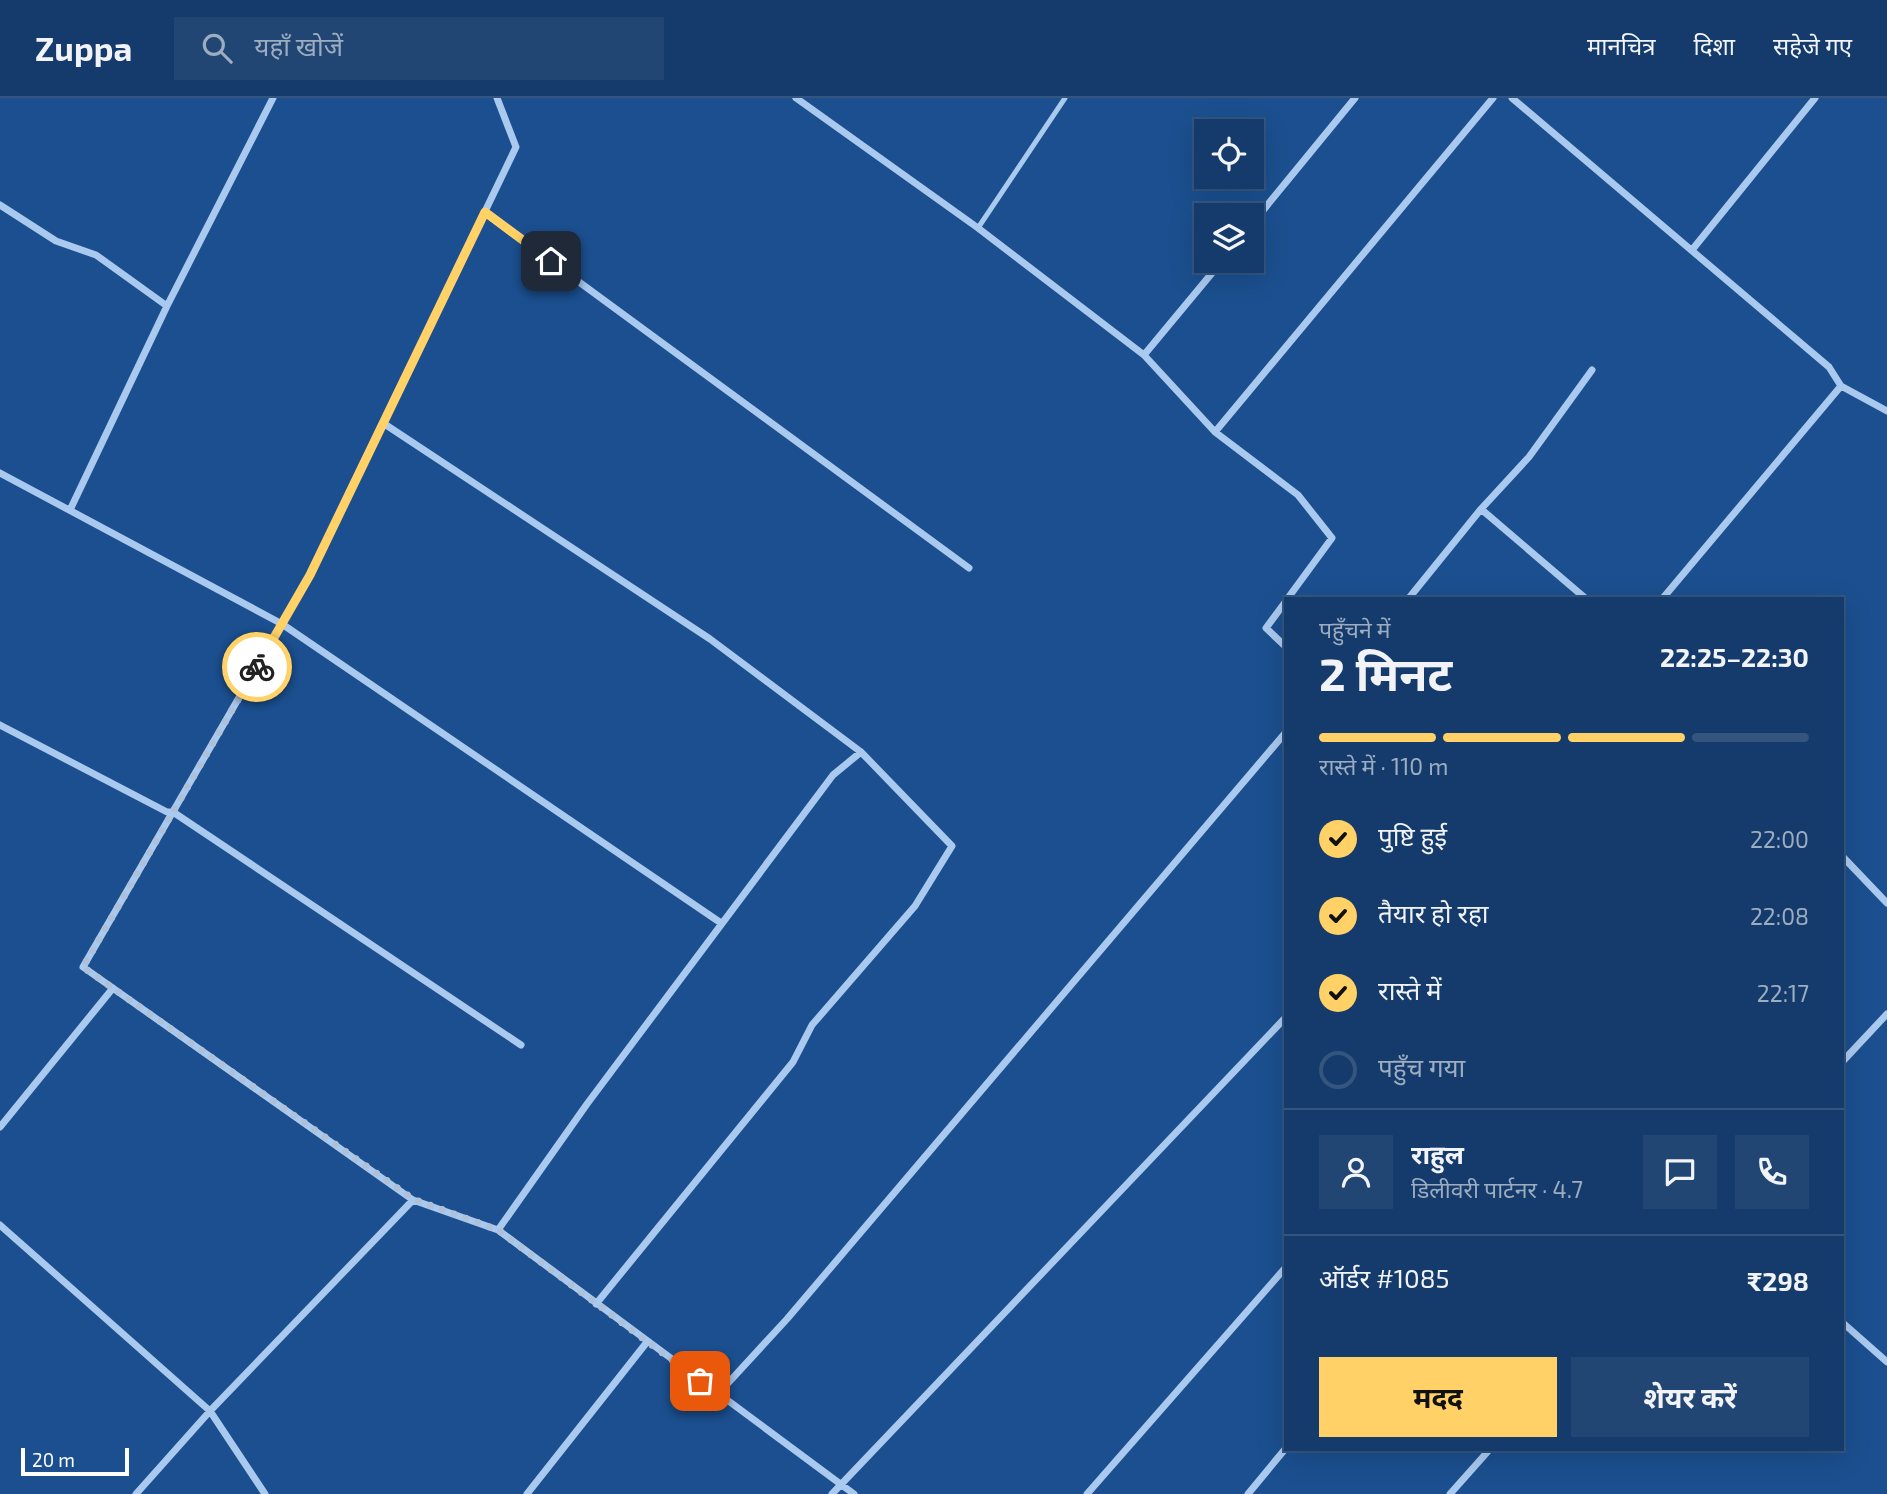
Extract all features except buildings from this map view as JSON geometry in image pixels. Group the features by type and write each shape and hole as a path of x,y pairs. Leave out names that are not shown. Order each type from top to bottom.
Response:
{"street":[{"path":"70,510 167,306 273,98"},
{"path":"497,98 516,147 310,575 83,967 413,1199 498,1230 854,1494"},
{"path":"796,98 978,228 1144,355 1215,432 1298,495 1332,537 1289,597"},
{"path":"1264,209 1355,98"},
{"path":"1215,432 1493,98"},
{"path":"1512,98 1829,367 1841,386 1887,411"},
{"path":"1692,250 1815,98"},
{"path":"0,205 56,241 96,255 167,306"},
{"path":"485,212 969,568"},
{"path":"1144,355 1212,273"},
{"path":"1410,597 1481,509 1529,457 1592,370"},
{"path":"1664,597 1841,386"},
{"path":"383,423 710,639 861,752 952,846 915,906 812,1025 793,1062 596,1304"},
{"path":"0,473 282,624 721,923"},
{"path":"1481,509 1584,597"},
{"path":"1284,604 1266,628 1284,645"},
{"path":"0,725 167,812 173,812 521,1045"},
{"path":"718,1394 796,1308 1284,734"},
{"path":"498,1230 587,1104 833,775 861,752"},
{"path":"1844,858 1887,903"},
{"path":"0,1127 113,988"},
{"path":"1844,1059 1887,1014"},
{"path":"832,1494 1284,1019"},
{"path":"136,1494 210,1411 413,1199"},
{"path":"0,1225 210,1411 265,1494"},
{"path":"1087,1494 1284,1269"},
{"path":"1844,1324 1887,1362"},
{"path":"527,1494 647,1342"},
{"path":"1248,1494 1284,1450"},
{"path":"1450,1494 1488,1451"}],"lane":[{"path":"978,228 1065,98"}],"way so far":[{"path":"257,667 83,967 413,1199 498,1230 700,1381"}],"route":[{"path":"257,667 310,575 485,212 551,261"}]}
